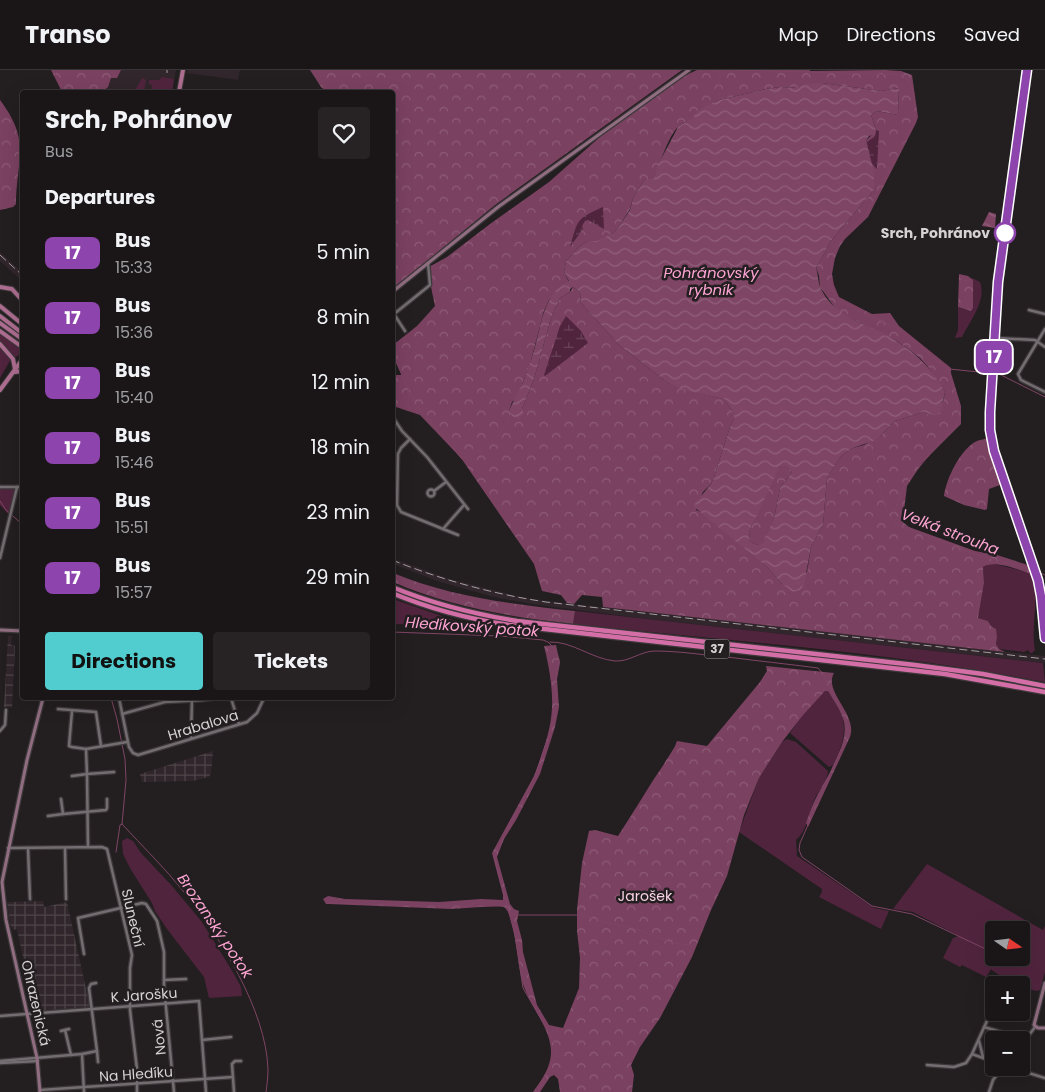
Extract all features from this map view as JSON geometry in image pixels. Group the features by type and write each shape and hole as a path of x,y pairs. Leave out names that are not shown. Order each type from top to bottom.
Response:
{"highway":[{"name":"37","path":"395,588 446,606 509,620 915,665 982,674 1045,686"},
{"name":"37","path":"395,594 457,615 509,625 927,672 1045,692"}],"main road":[{"path":"179,90 183,70"},
{"path":"0,287 12,290"},
{"path":"0,292 6,288 12,290 20,298"},
{"path":"0,306 20,322"},
{"path":"0,316 20,331"},
{"path":"0,323 20,338"},
{"path":"0,331 20,346"},
{"path":"0,344 14,362 15,368 13,373"},
{"path":"0,390 19,365"},
{"path":"13,373 20,371"}],"street":[{"path":"395,290 498,207 689,70"},
{"path":"1028,70 1002,255 990,430 994,451 1035,570 1041,596 1045,638"},
{"path":"395,311 431,284 428,262"},
{"path":"1029,310 1045,314"},
{"path":"395,315 405,331"},
{"path":"1045,330 1018,374 1020,380 1045,392"},
{"path":"995,338 1034,340 1045,347"},
{"path":"395,420 468,509"},
{"path":"410,439 398,454 398,506 401,512 458,535"},
{"path":"434,491 446,482"},
{"path":"0,487 18,487 0,558"},
{"path":"444,529 464,505"},
{"path":"0,630 20,631"},
{"name":"Ohrazenická","path":"40,1091 37,1059 6,920 2,882 11,834 43,700"},
{"path":"72,711 69,746 86,749 117,745 125,743 119,700"},
{"path":"122,714 165,702 183,700"},
{"path":"192,700 192,739"},
{"path":"232,700 239,724"},
{"name":"Hrabalova","path":"125,743 135,754 140,755 192,739 249,720 257,713 263,700"},
{"path":"58,709 96,712 101,746"},
{"path":"0,731 5,725 6,710"},
{"path":"86,749 88,847"},
{"path":"72,776 114,772"},
{"path":"61,799 63,814"},
{"path":"48,816 106,810 107,799"},
{"name":"Sluneční","path":"8,848 107,848 132,955 130,1006 137,1092"},
{"path":"28,848 30,899"},
{"path":"65,848 66,899"},
{"name":"Nová","path":"121,908 145,904 156,919 164,952 164,980 174,1092"},
{"path":"84,954 78,918 121,908"},
{"path":"164,980 186,979"},
{"name":"K Jarošku","path":"92,1009 89,986 96,983"},
{"path":"1030,1032 1035,1026 1045,983"},
{"name":"K Jarošku","path":"0,1016 198,1001 202,1040"},
{"path":"92,1009 98,1062"},
{"path":"926,1065 954,1067 963,1065 972,1054 987,1021"},
{"path":"1035,1026 1045,1028"},
{"path":"984,1027 998,1031"},
{"path":"61,1031 67,1030 71,1056"},
{"path":"206,1092 202,1040 231,1037"},
{"path":"972,1054 983,1057 979,1039"},
{"path":"0,1062 71,1056 97,1051"},
{"path":"82,1054 84,1090"},
{"path":"234,1092 232,1064 235,1061 241,1061"},
{"path":"1030,1073 1045,1078"},
{"path":"989,1092 996,1076"},
{"name":"Na Hledíku","path":"40,1091 84,1090 233,1077"}],"shaded area":[{"path":"56,70 176,70 172,90 67,90"},
{"path":"188,70 240,70 238,80 187,73"},
{"path":"0,252 20,270 20,279 0,261"},
{"path":"395,559 450,579 517,596 547,601 1045,656 1045,663 639,618 531,604 490,596 440,582 395,565"},
{"path":"8,636 12,636 11,645 15,646 12,708 4,707"},
{"path":"213,751 209,777 193,781 142,782 140,774"},
{"path":"43,901 44,907 67,902 90,1007 34,1011 28,973 26,972 17,929 13,930 10,924 7,902"}],"green space":[{"path":"51,70 121,70 117,78 111,78 108,87 104,90 61,90"},
{"path":"310,70 682,70 495,205 395,287 395,90 325,90"},
{"path":"697,70 885,70 901,71 912,75 918,117 916,123 868,217 840,246 835,258 832,274 839,297 872,314 890,313 899,326 951,368 961,406 961,424 922,463 907,486 903,519 904,523 909,527 975,551 1029,564 1031,574 1000,565 993,564 983,567 984,583 978,618 988,621 996,629 996,644 999,649 1005,652 603,607 602,597 582,595 574,604 567,603 561,595 542,591 534,564 461,458 420,415 396,407 395,375 402,375 395,359 395,343 417,326 435,306 427,268 447,257 549,182 601,136 684,76","holes":["822,83 881,91 899,88 898,115 877,111 871,115 876,130 866,141 874,190 830,242 816,267 820,287 838,312 897,341 920,358 945,392 943,402 932,415 923,412 895,421 881,435 864,445 853,448 841,456 827,478 823,525 811,547 807,572 782,584 768,568 703,513 696,510 703,492 711,484 714,477 734,419 734,413 724,399 668,383 619,345 581,303 580,292 573,287 570,292 560,298 551,318 534,379 522,409 509,411 512,402 517,398 530,364 544,311 549,300 569,282 564,272 566,261 580,246 588,241 597,242 618,228 645,179 653,179 673,133 692,118 698,110 719,100 780,87 797,88"]},
{"path":"162,77 174,79 172,90 151,90 152,85 149,84 149,80 159,80"},
{"path":"142,78 146,80 144,90 135,90"},
{"path":"0,100 16,127 19,139 20,162 16,204 13,207 0,210"},
{"path":"876,130 879,131 877,169 868,153 867,142 875,136"},
{"path":"603,207 604,229 588,220 585,221 582,226 583,229 570,247 579,221 588,214"},
{"path":"959,274 968,276 973,280 973,308 971,311 958,307"},
{"path":"972,278 980,282 981,296 973,317 962,337 955,338 958,330 958,307 971,311 973,308"},
{"path":"566,316 581,331 588,343 545,376 560,326"},
{"path":"0,333 20,348 18,356 15,357 0,341"},
{"path":"0,346 11,359 0,378"},
{"path":"988,437 1003,486 1000,485 989,489 987,509 964,505 944,496 951,473 965,450 977,441"},
{"path":"787,465 792,472 780,488 775,514 763,544 757,545 750,541 749,532 774,475 780,466"},
{"path":"0,489 15,489 9,515 0,505"},
{"path":"990,563 1031,574 1035,592 1035,650 1032,653 1028,650 1024,652 999,649 996,644 995,628 988,621 978,618 984,583 983,567"},
{"path":"395,574 459,594 575,611 573,624 481,610 415,591 395,583"},
{"path":"395,600 453,620 483,628 450,625 395,624"},
{"path":"575,611 1043,663 1045,682 868,655 573,624"},
{"name":"Jarošek","path":"556,645 560,663 557,679 559,707 555,727 540,774 504,839 497,857 510,904 519,911 517,921 537,1005 549,1025 563,1028 579,988 580,958 577,909 582,863 589,831 595,830 618,836 677,741 707,746 760,682 767,671 766,666 834,673 832,680 833,688 846,712 851,728 850,737 808,827 806,823 811,810 840,751 845,731 841,714 828,691 825,691 803,715 782,742 759,778 744,815 727,876 692,957 660,1018 640,1047 631,1065 634,1075 632,1092 560,1092 558,1079 554,1075 550,1077 540,1092 533,1092 549,1065 550,1044 543,1024 524,986 511,921 504,907 451,909 326,904 323,899 328,896 345,899 439,902 481,899 503,900 492,853 534,776 546,743 552,700 548,661 544,646"},
{"path":"825,691 828,691 837,704 844,727 840,750 833,765 829,767 790,733 803,714"},
{"path":"787,739 796,742 828,771 814,800 805,827 796,840 797,856 874,908 889,911 881,929 819,897 822,889 739,832 759,778 782,742"},
{"path":"127,838 133,841 141,853 202,922 234,974 241,987 242,996 209,998 204,977 167,929 130,868 123,854 122,841"},
{"path":"927,864 1027,921 985,921 985,966 1030,966 1030,923 1043,930 1045,926 1045,972 1040,990 1030,989 1030,976 1001,976 991,969 985,976 943,958 953,938 959,936 913,912 893,909"}],"water":[{"name":"Pohránovský rybník","path":"822,83 881,91 899,88 898,115 877,111 871,115 876,130 875,134 869,136 866,141 874,172 874,190 830,242 816,267 821,289 836,308 845,315 888,336 919,358 945,392 940,414 932,415 923,412 895,421 873,441 853,448 841,456 827,478 823,525 811,547 804,585 800,590 793,592 782,584 768,568 693,506 711,484 734,419 734,413 724,399 684,390 668,383 619,345 581,303 580,292 573,287 570,289 570,292 560,298 551,318 534,379 522,409 524,414 518,419 513,417 509,411 522,386 546,308 555,292 569,281 564,272 566,261 580,246 588,241 597,241 613,233 618,228 630,210 633,198 645,179 653,179 659,163 678,127 693,117 698,110 719,100 766,89 780,87 797,88 804,84","holes":["780,466 787,466 792,472 780,488 775,514 763,543 757,545 750,541 749,532"]},
{"path":"989,212 996,214 995,228 982,226"}],"waterway":[{"path":"53,70 64,90"},
{"name":"Velká strouha","path":"313,70 328,90"},
{"path":"719,70 719,100"},
{"path":"735,70 903,75 911,85 915,104 914,123 866,214 846,233 837,246 832,259 830,286 838,300 902,331 948,369 957,400 959,416 956,427 936,447 905,484 891,519"},
{"name":"Velká strouha","path":"395,360 415,404 462,459 489,444 509,420"},
{"path":"949,369 999,374 1045,397"},
{"name":"Velká strouha","path":"870,443 886,509 895,523 975,554 1034,570 1045,575"},
{"name":"Brozanský potok","path":"0,501 6,510 20,522"},
{"name":"Hledíkovský potok","path":"395,632 500,636 543,640 552,646 559,659 556,680 556,713 535,776 494,857 515,935 523,988 556,1045 555,1057 537,1092"},
{"path":"550,642 566,644 598,657 615,661 625,660 650,651 664,651 818,668 823,674 847,722 848,734 832,769"},
{"name":"Brozanský potok","path":"112,700 125,759 126,780 122,824 198,910 239,975 259,1023 265,1046 268,1069 266,1092"},
{"path":"831,773 800,843 799,850 802,857 872,906 912,914 985,949"},
{"path":"116,852 120,825 122,824"},
{"path":"327,903 508,906"},
{"path":"511,915 581,915 633,928 672,943 690,945"}],"railway":[{"path":"0,255 20,273"},
{"path":"395,561 468,586 546,602 1045,659"}],"bus line":[{"name":"17","path":"1027,70 998,282 990,430 994,451 1038,580 1045,638"}],"place":[{"name":"Srch, Pohránov","path":"1005,233"}]}
